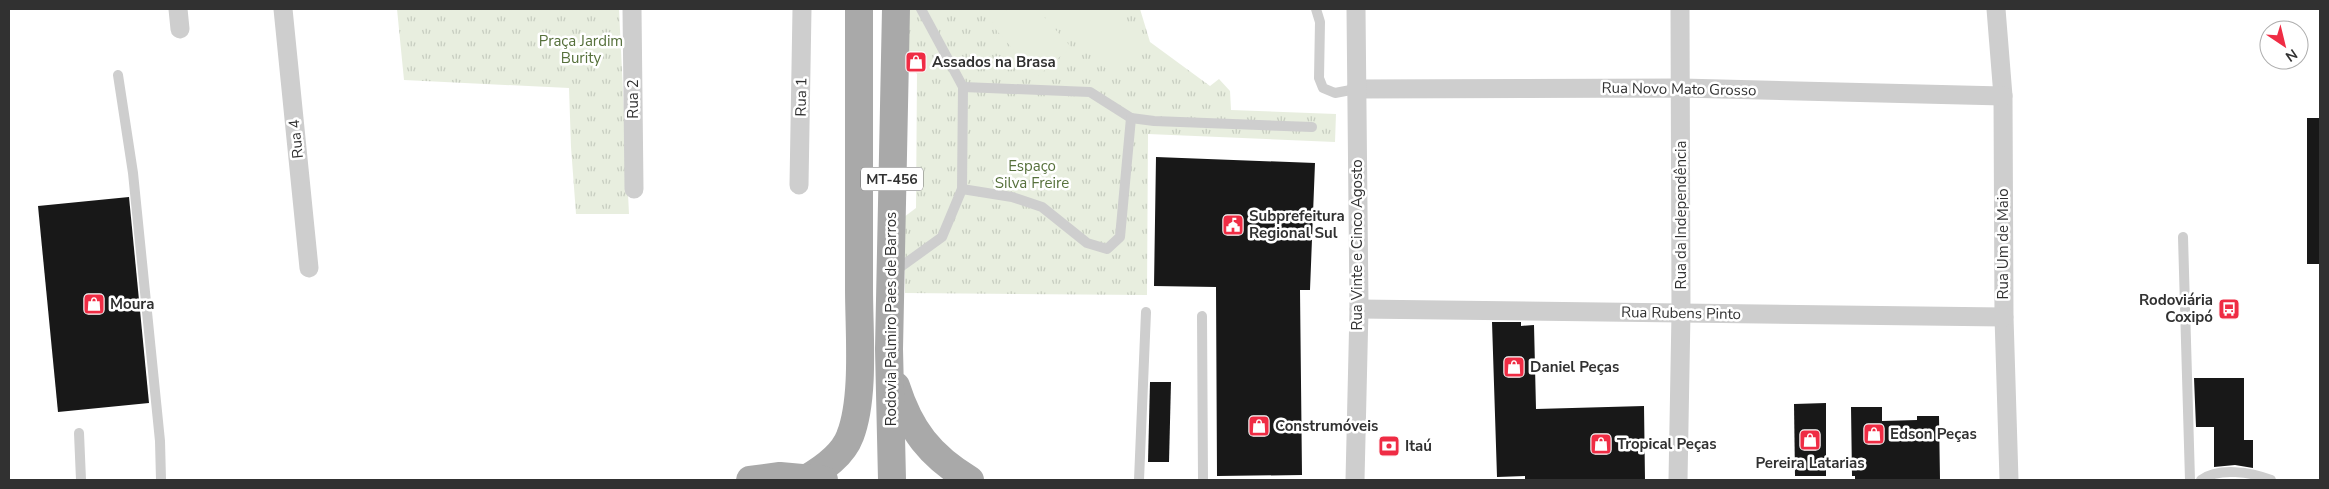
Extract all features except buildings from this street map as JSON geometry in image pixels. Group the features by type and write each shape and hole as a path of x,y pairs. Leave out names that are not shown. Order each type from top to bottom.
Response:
{"main road":[{"name":"Rodovia Palmiro Paes de Barros","path":"816,479 844,448 854,426 860,324 859,9"},
{"name":"Rodovia Palmiro Paes de Barros","path":"892,480 890,349 896,9"},
{"name":"MT-456","path":"890,349 895,383 911,422 938,458 970,480"},
{"path":"750,480 780,476 816,479"}],"street":[{"path":"178,9 180,29"},
{"name":"Rua 4","path":"283,9 309,268"},
{"name":"Rua 2","path":"632,9 634,189"},
{"name":"Rua 1","path":"799,185 802,9"},
{"name":"Rua Vinte e Cinco Agosto","path":"1355,480 1358,309 1356,9"},
{"name":"Rua da Independência","path":"1678,480 1682,88 1680,9"},
{"name":"Rua Um de Maio","path":"1996,9 2003,96 2004,317 2009,480"},
{"name":"Rua Novo Mato Grosso","path":"1356,88 1682,88 2003,96"},
{"name":"Rua Rubens Pinto","path":"1358,309 2004,317"}],"lane":[{"path":"891,274 942,237 962,189 963,87 921,9"},
{"path":"1316,9 1320,22 1319,78 1323,88 1335,93 1356,88"},
{"path":"118,75 133,174 160,441 161,480"},
{"path":"963,87 1090,92 1131,118 1154,121 1312,127"},
{"path":"962,189 1012,197 1042,207 1087,243 1106,249 1120,236 1131,118"},
{"path":"2183,237 2190,480"},
{"path":"1139,480 1146,312"},
{"path":"1202,316 1204,480"},
{"path":"79,433 81,480"},
{"path":"2201,480 2216,473 2256,474 2271,480"}],"green space":[{"name":"Praça Jardim Burity","path":"397,9 619,9 629,214 576,214 569,88 404,80"},
{"name":"Espaço Silva Freire","path":"905,9 1140,9 1150,42 1210,86 1219,79 1230,91 1231,110 1336,114 1335,142 1148,134 1147,295 905,293 904,217 916,208 917,74 906,60"},
{"path":"1008,9 1037,9 1071,47 1037,77 991,24"},
{"path":"1074,9 1113,9 1142,42 1108,71 1062,19"}],"place":[{"name":"Assados na Brasa","path":"916,62"},
{"name":"Subprefeitura Regional Sul","path":"1233,225"},
{"name":"Moura","path":"94,304"},
{"name":"Rodoviária Coxipó","path":"2229,309"},
{"name":"Daniel Peças","path":"1514,367"},
{"name":"Construmóveis","path":"1259,426"},
{"name":"Edson Peças","path":"1874,434"},
{"name":"Pereira Latarias","path":"1810,440"},
{"name":"Tropical Peças","path":"1601,444"},
{"name":"Itaú","path":"1389,446"}]}
